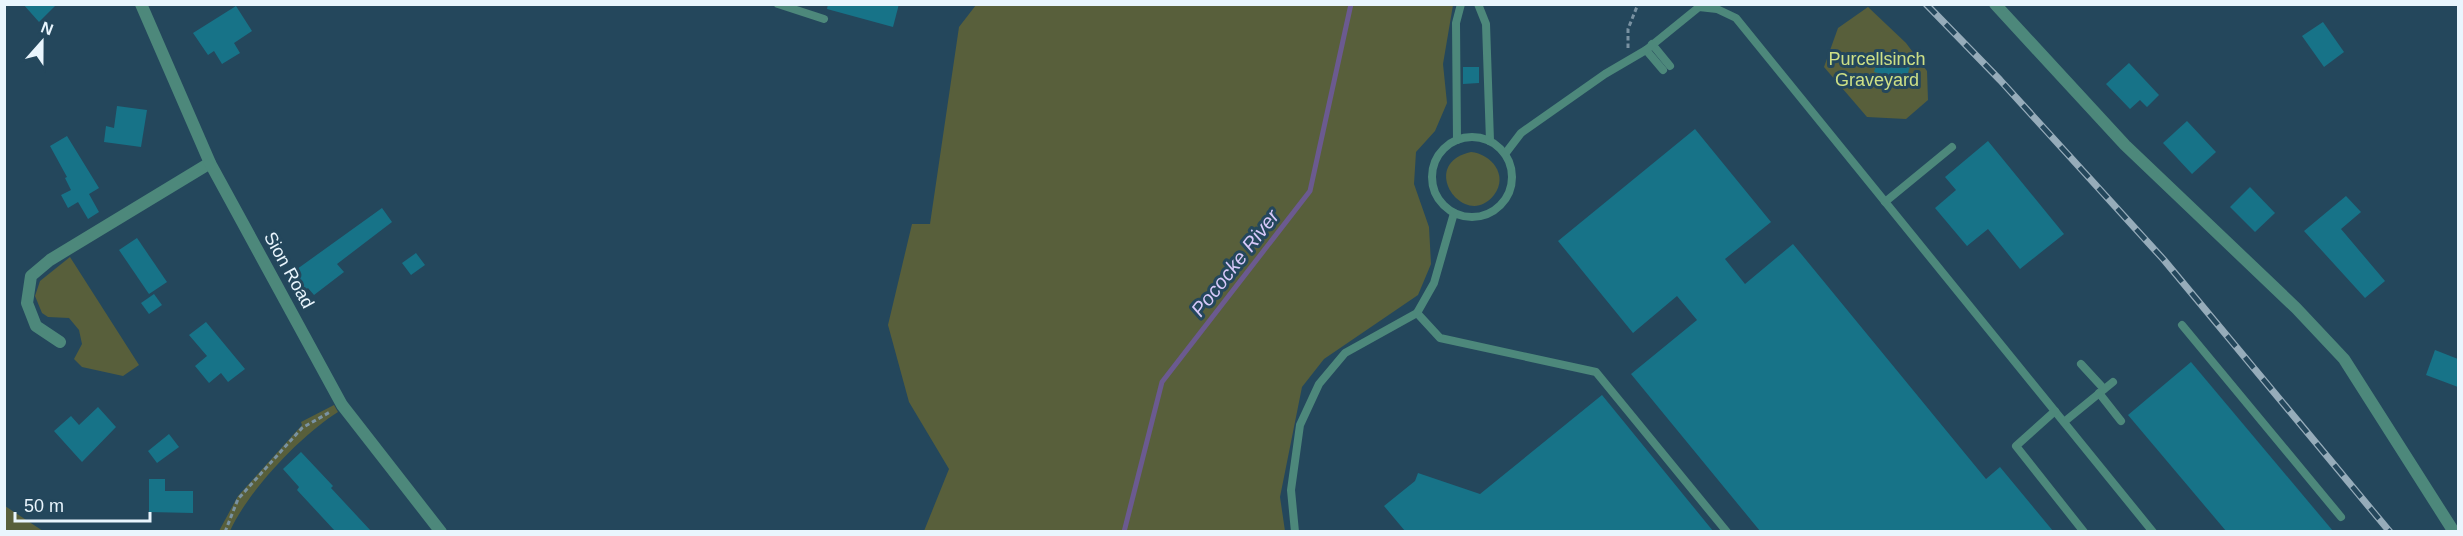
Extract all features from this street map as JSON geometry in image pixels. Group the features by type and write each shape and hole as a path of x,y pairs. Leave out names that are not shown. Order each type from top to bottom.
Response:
{"street":[{"name":"Sion Road","path":"141,4 210,163 342,405 441,531"},
{"path":"1995,4 2125,145 2296,308 2344,359 2454,531"},
{"path":"60,342 36,326 27,303 31,276 50,260 210,163"}],"lane":[{"path":"778,4 824,19"},
{"path":"1456,140 1455,23 1461,4"},
{"path":"1478,4 1486,24 1490,141"},
{"path":"1505,154 1521,133 1605,74 1649,47 1699,7 1717,9 1736,18 2153,531"},
{"path":"1649,47 1666,68"},
{"path":"1467,137 1490,141 1505,154 1511,166 1513,179 1510,192 1503,204 1480,217 1466,217 1454,213 1443,206 1435,195 1432,176 1437,157 1445,147 1456,140 1467,137"},
{"path":"1885,202 1952,147"},
{"path":"1295,531 1291,490 1300,425 1319,384 1345,354 1417,313 1434,282 1454,213"},
{"path":"1417,313 1440,338 1596,372 1727,531"},
{"path":"2182,325 2341,517"},
{"path":"2081,364 2121,421"},
{"path":"2064,422 2113,382"},
{"path":"2055,411 2016,446 2084,531"}],"path":[{"path":"1628,50 1628,29 1638,4"},
{"path":"225,531 238,500 302,428 334,410"}],"green space":[{"path":"976,5 1453,5 1443,64 1447,103 1435,131 1416,152 1414,184 1429,227 1431,264 1418,295 1324,359 1302,387 1280,497 1285,531 924,531 949,469 909,402 888,325 912,224 930,224 959,27"},
{"name":"Purcellsinch Graveyard","path":"1868,7 1906,43 1927,71 1928,100 1906,119 1867,117 1824,67 1838,28"},
{"path":"1471,152 1491,161 1499,173 1500,180 1494,195 1482,204 1470,206 1459,201 1451,192 1446,181 1447,169 1455,159"},
{"path":"70,257 139,365 123,376 82,367 74,359 82,344 79,330 69,318 48,317 42,313 35,296 40,281"},
{"path":"334,405 338,412 308,435 277,465 249,499 230,531 219,531 238,496 302,425 301,422"},
{"path":"5,506 43,531 5,531"}],"building":[{"path":"23,4 57,4 39,22"},
{"path":"828,4 899,4 893,27 827,9"},
{"path":"236,6 252,31 234,43 240,53 222,64 214,51 208,55 193,33"},
{"path":"2323,22 2344,52 2324,67 2302,36"},
{"path":"1879,53 1911,62 1906,81 1874,72"},
{"path":"2129,63 2159,95 2147,107 2140,100 2130,109 2106,84"},
{"path":"1463,67 1479,67 1479,83 1463,84"},
{"path":"117,106 147,110 141,147 104,142 106,126 114,128"},
{"path":"2187,121 2216,152 2192,174 2163,143"},
{"path":"1695,129 1771,222 1725,259 1745,284 1793,244 1986,479 2000,467 2053,531 1760,531 1631,374 1697,320 1677,296 1633,333 1558,241"},
{"path":"67,136 99,188 89,194 99,212 88,219 78,202 68,208 61,195 71,190 65,178 67,177 50,146"},
{"path":"1988,141 2064,234 2020,269 1988,229 1967,246 1935,208 1956,190 1945,177"},
{"path":"2250,187 2275,213 2255,232 2230,207"},
{"path":"2346,196 2361,212 2341,229 2385,281 2365,298 2304,231"},
{"path":"382,208 392,222 337,264 344,272 314,295 308,288 299,294 286,277"},
{"path":"137,238 167,282 149,294 119,250"},
{"path":"416,253 425,265 411,275 402,263"},
{"path":"154,294 162,305 149,314 141,303"},
{"path":"206,322 245,369 228,382 221,373 209,383 195,366 207,356 189,335"},
{"path":"2435,350 2458,359 2458,387 2426,375"},
{"path":"2191,362 2333,531 2226,531 2128,415"},
{"path":"1602,395 1713,531 1405,531 1384,506 1415,481 1418,473 1480,494"},
{"path":"98,407 116,427 82,462 54,431 71,416 79,425"},
{"path":"169,434 179,447 157,463 148,451"},
{"path":"301,452 371,531 335,531 297,490 299,487 283,469"},
{"path":"149,479 165,479 165,491 193,491 193,513 149,512"}],"waterway":[{"name":"Pococke River","path":"1124,532 1162,382 1310,191 1351,4"}],"railway":[{"path":"1926,4 2000,80 2164,260 2390,532"}]}
